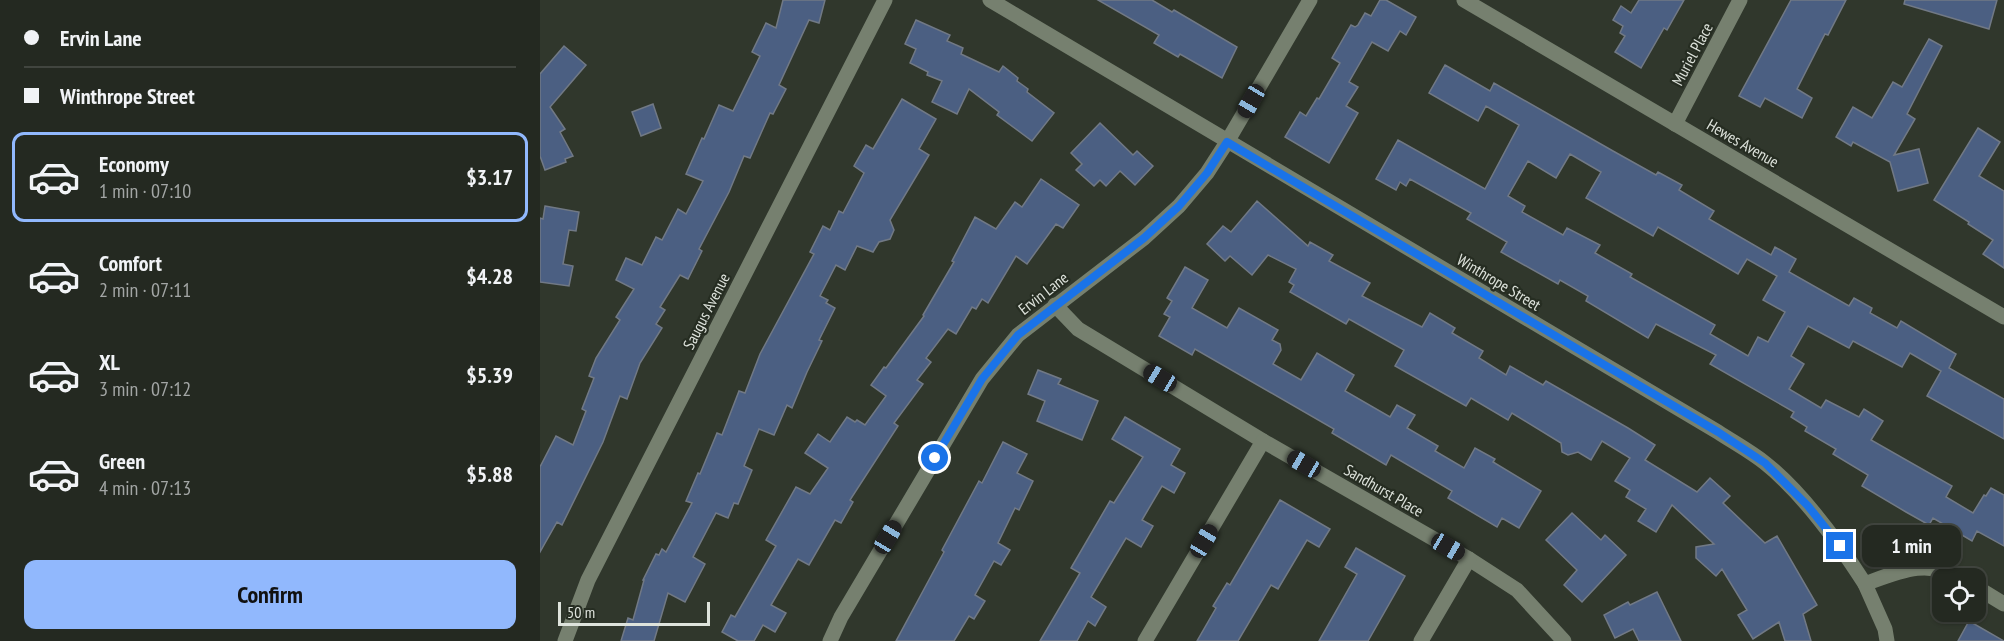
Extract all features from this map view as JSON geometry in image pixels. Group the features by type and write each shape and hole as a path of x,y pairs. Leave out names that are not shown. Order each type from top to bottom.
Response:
{"street":[{"name":"Saugus Avenue","path":"566,641 588,580 885,0"},
{"name":"Winthrope Street","path":"990,0 1708,426 1765,463 1808,506 1840,546 1865,584 1885,629 1887,641"},
{"name":"Ervin Lane","path":"830,641 841,617 982,379 1018,335 1144,238 1179,206 1207,173 1227,142 1310,0"},
{"name":"Hewes Avenue","path":"1464,0 2004,316"},
{"name":"Muriel Place","path":"1676,124 1740,0"},
{"name":"Sandhurst Place","path":"1055,305 1078,329 1263,441 1469,559 1517,590 1564,641"},
{"path":"1145,641 1263,441"},
{"path":"1421,641 1469,559"},
{"path":"1865,584 1905,569 1932,568"},
{"path":"1986,593 2004,604"}],"building":[{"path":"783,0 825,0 819,23 809,20 779,85 786,89 773,114 770,113 750,158 744,156 729,192 699,249 702,251 688,279 680,275 660,307 665,310 656,324 662,328 640,363 627,399 620,396 603,442 562,525 557,522 540,552 540,467 556,436 573,445 586,411 582,409 594,378 589,376 596,358 620,320 616,317 634,289 616,280 626,258 642,265 656,237 662,240 678,209 686,214 703,181 686,174 702,138 704,139 719,105 733,111 760,56 752,52 766,23 776,28"},
{"path":"1098,0 1152,0 1172,12 1174,10 1237,47 1222,78 1180,54 1178,57 1154,43 1159,35"},
{"path":"1380,0 1386,0 1416,17 1406,35 1400,31 1388,51 1372,42 1349,82 1358,87 1346,106 1358,113 1329,163 1285,137 1300,112 1306,116 1317,98 1319,99 1340,63 1332,58 1351,25 1355,27 1358,25 1365,13 1371,16"},
{"path":"1639,0 1684,0 1667,30 1664,28 1641,68 1615,52 1625,36 1620,33 1623,26 1613,20 1621,6 1631,13"},
{"path":"1791,0 1846,0 1828,35 1825,34 1797,89 1812,98 1802,118 1765,98 1760,107 1739,96"},
{"path":"1905,0 1997,0 1989,29 1904,4"},
{"path":"916,20 950,35 947,41 963,48 961,54 999,72 1003,66 1018,78 1017,81 1028,89 1027,92 1054,113 1032,141 997,115 999,112 969,89 957,114 932,102 942,81 927,75 928,72 910,63 916,49 905,44"},
{"path":"1929,39 1942,46 1907,114 1915,119 1894,155 1919,149 1928,183 1898,191 1890,162 1853,142 1851,146 1836,137 1853,107 1872,118 1893,82 1902,87"},
{"path":"564,46 586,65 550,107 565,129 560,132 573,156 565,159 566,162 545,170 540,156 540,74"},
{"path":"1445,65 1490,91 1494,83 1656,175 1658,172 1682,185 1679,190 1714,211 1709,219 1771,255 1775,247 1796,259 1789,272 1849,306 1854,298 1872,308 1870,313 1897,328 1901,321 1956,354 1949,368 2004,399 2004,439 1927,396 1941,371 1910,353 1902,367 1853,341 1849,348 1808,326 1791,356 1804,364 1789,389 1821,408 1826,400 1859,417 1864,409 1883,421 1871,440 1952,486 1946,497 1973,513 1991,488 2004,495 2004,546 1977,531 1972,541 1933,518 1929,525 1906,512 1862,486 1868,475 1833,454 1836,449 1805,431 1807,427 1791,417 1794,412 1710,364 1716,355 1656,324 1648,338 1586,301 1588,296 1560,280 1558,284 1501,252 1507,242 1467,219 1471,213 1410,179 1406,186 1400,182 1396,190 1376,179 1398,140 1485,189 1519,125 1486,106 1478,121 1429,93","holes":["1570,154 1601,172 1586,198 1653,236 1658,227 1738,274 1747,259 1777,276 1763,300 1785,312 1768,342 1758,337 1748,356 1710,334 1715,325 1630,277 1632,274 1595,253 1600,245 1567,228 1563,235 1522,212 1525,206 1508,196 1528,161 1556,178"]},
{"path":"902,99 936,119 919,149 929,155 890,220 894,230 890,239 879,242 873,252 857,246 845,270 836,265 820,296 828,300 826,303 835,308 819,340 822,341 792,408 787,405 774,435 759,429 744,466 752,470 738,504 734,503 728,518 716,513 693,557 705,564 685,602 668,593 654,641 621,641 628,618 633,620 643,580 656,554 659,555 662,549 666,552 692,503 686,501 698,473 700,474 717,433 722,435 739,391 745,393 760,354 814,254 810,252 823,226 830,230 839,211 843,213 864,173 854,166 866,145 873,149"},
{"path":"653,104 661,128 641,136 632,112"},
{"path":"1100,123 1133,155 1137,151 1153,166 1135,185 1120,171 1106,186 1100,180 1094,186 1076,170 1082,164 1071,153"},
{"path":"1978,128 2000,142 1979,176 2004,191 2004,268 1983,254 1993,240 1934,200"},
{"path":"1041,179 1079,205 1063,228 1056,224 1027,264 1016,256 988,303 982,299 976,309 972,307 956,334 948,329 926,358 931,362 917,380 923,384 894,423 898,426 850,500 853,502 841,523 835,520 809,565 798,559 771,605 786,613 775,632 763,625 754,641 738,641 722,632 731,615 735,617 776,546 766,540 796,487 810,494 828,468 805,453 818,434 830,442 847,417 865,425 886,396 871,385 924,316 954,262 952,261 975,217 996,229 1015,202 1022,207"},
{"path":"1257,201 1308,246 1310,242 1333,255 1329,261 1370,283 1362,296 1422,327 1430,313 1455,328 1452,333 1483,351 1479,358 1506,375 1510,366 1543,385 1546,381 1628,428 1655,445 1645,460 1697,492 1710,478 1730,496 1723,503 1765,543 1777,536 1817,605 1803,614 1811,641 1785,641 1779,622 1753,639 1738,615 1747,610 1722,569 1716,576 1696,558 1696,547 1714,544 1672,505 1656,532 1638,521 1646,509 1626,497 1630,490 1615,481 1630,458 1602,441 1591,460 1578,452 1568,455 1562,452 1561,443 1512,413 1508,420 1471,398 1466,406 1395,366 1404,350 1349,319 1346,324 1290,292 1294,285 1289,282 1296,269 1268,255 1252,275 1230,256 1225,261 1207,244 1223,226 1231,232"},
{"path":"545,206 579,212 576,231 569,230 563,264 573,266 569,286 540,282 540,218 543,219"},
{"path":"1185,267 1208,280 1192,308 1227,328 1239,308 1278,330 1272,340 1280,344 1281,350 1273,364 1301,380 1317,353 1354,375 1345,391 1390,417 1397,405 1415,415 1407,428 1438,446 1435,451 1464,468 1475,448 1495,459 1493,462 1541,491 1519,528 1502,518 1497,527 1448,498 1452,491 1391,455 1386,465 1332,433 1334,429 1195,349 1192,355 1159,336 1170,317 1164,314 1172,301 1167,298"},
{"path":"1038,370 1061,379 1058,384 1098,401 1082,440 1037,421 1045,401 1028,394"},
{"path":"1125,417 1180,449 1171,465 1185,473 1174,493 1162,486 1142,520 1153,526 1141,547 1126,538 1091,597 1106,607 1095,626 1088,621 1077,641 1040,641 1080,573 1071,568 1110,501 1114,503 1143,457 1112,439"},
{"path":"1003,442 1027,454 1017,473 1033,481 1019,510 1015,508 998,543 1010,550 1001,565 994,561 975,595 985,601 974,619 969,616 954,641 896,641 979,481 982,483"},
{"path":"1280,500 1330,529 1319,547 1307,540 1278,589 1271,585 1238,641 1197,641 1216,608 1213,606 1227,583 1230,585"},
{"path":"1572,513 1601,540 1605,535 1626,555 1582,602 1564,585 1577,570 1546,540"},
{"path":"1356,548 1405,576 1368,641 1319,641 1357,574 1345,567"},
{"path":"1657,592 1681,641 1639,641 1633,629 1615,638 1604,615 1628,602 1630,605"},
{"path":"1968,622 1971,622 2004,641 1958,641"}],"route":[{"path":"935,458 982,379 1018,335 1144,238 1179,206 1207,173 1227,142 1718,432 1765,463 1808,506 1840,546"}]}
